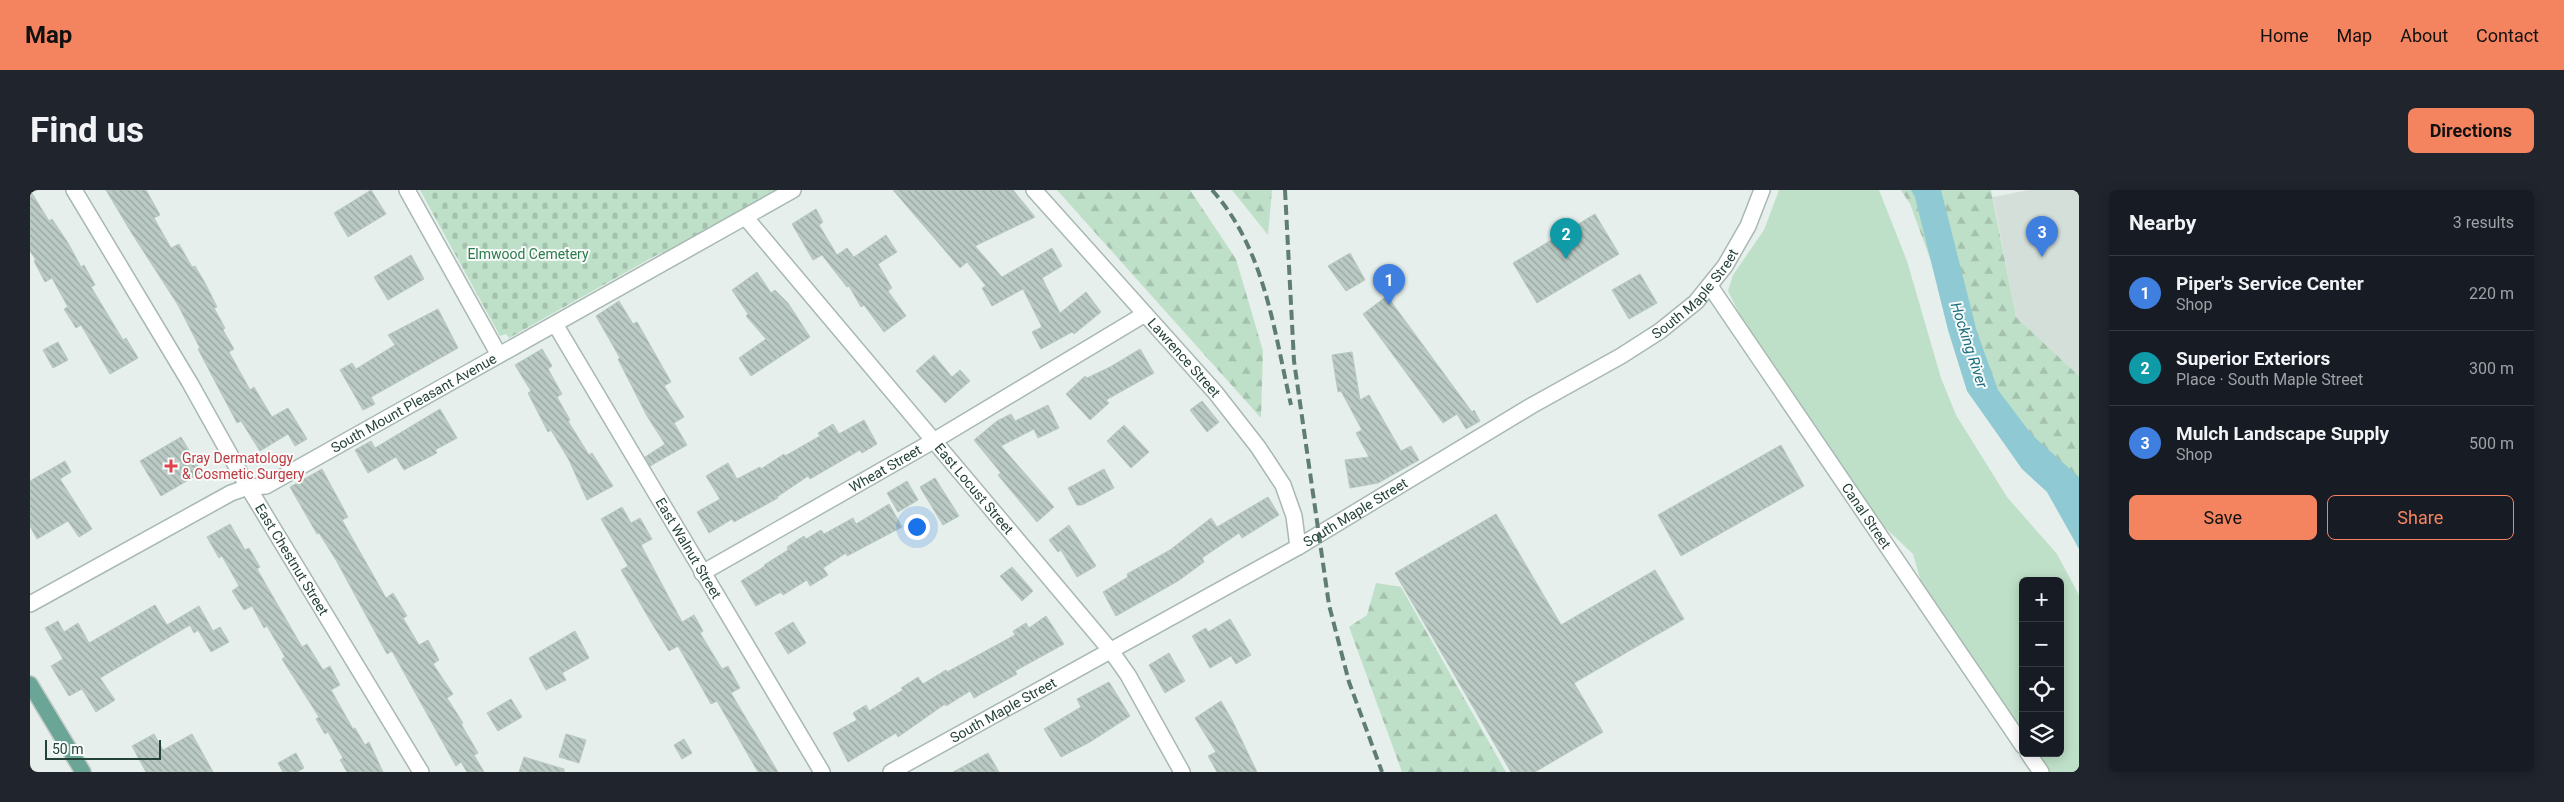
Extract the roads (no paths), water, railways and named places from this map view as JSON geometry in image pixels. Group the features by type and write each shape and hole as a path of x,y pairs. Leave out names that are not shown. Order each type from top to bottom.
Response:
{"main road":[{"path":"30,684 83,772"}],"street":[{"name":"East Chestnut Street","path":"74,190 190,383 248,487 421,772"},
{"path":"407,190 499,355"},
{"name":"South Mount Pleasant Avenue","path":"30,604 231,493 248,487 266,486 793,190"},
{"name":"Lawrence Street","path":"1034,190 1215,392 1258,447 1283,485 1294,516 1298,547"},
{"name":"South Maple Street","path":"891,772 1298,547 1531,406 1621,356 1679,317 1710,286 1748,226 1762,190"},
{"name":"East Locust Street","path":"746,218 1111,651 1128,675 1182,772"},
{"name":"Canal Street","path":"1710,286 2019,740"},
{"name":"Wheat Street","path":"702,572 935,440 1145,314"},
{"name":"East Walnut Street","path":"554,324 822,772"},
{"path":"2031,757 2041,772"}],"water":[{"name":"Hocking River","path":"1911,190 1941,190 1977,332 1998,390 2032,435 2079,477 2079,549 2047,492 2022,469 1967,391 1948,330 1915,197"}],"railway":[{"path":"1212,190 1230,213 1256,264 1273,320 1291,405"},
{"path":"1285,190 1294,361 1329,605 1349,682 1382,772"}],"place":[{"name":"Mulch Landscape Supply","path":"2042,257"},
{"name":"Superior Exteriors","path":"1566,259"},
{"name":"Piper's Service Center","path":"1389,305"},
{"name":"Gray Dermatology & Cosmetic Surgery","path":"171,466"}],"park label":[{"name":"Elmwood Cemetery","path":"528,254"}]}
